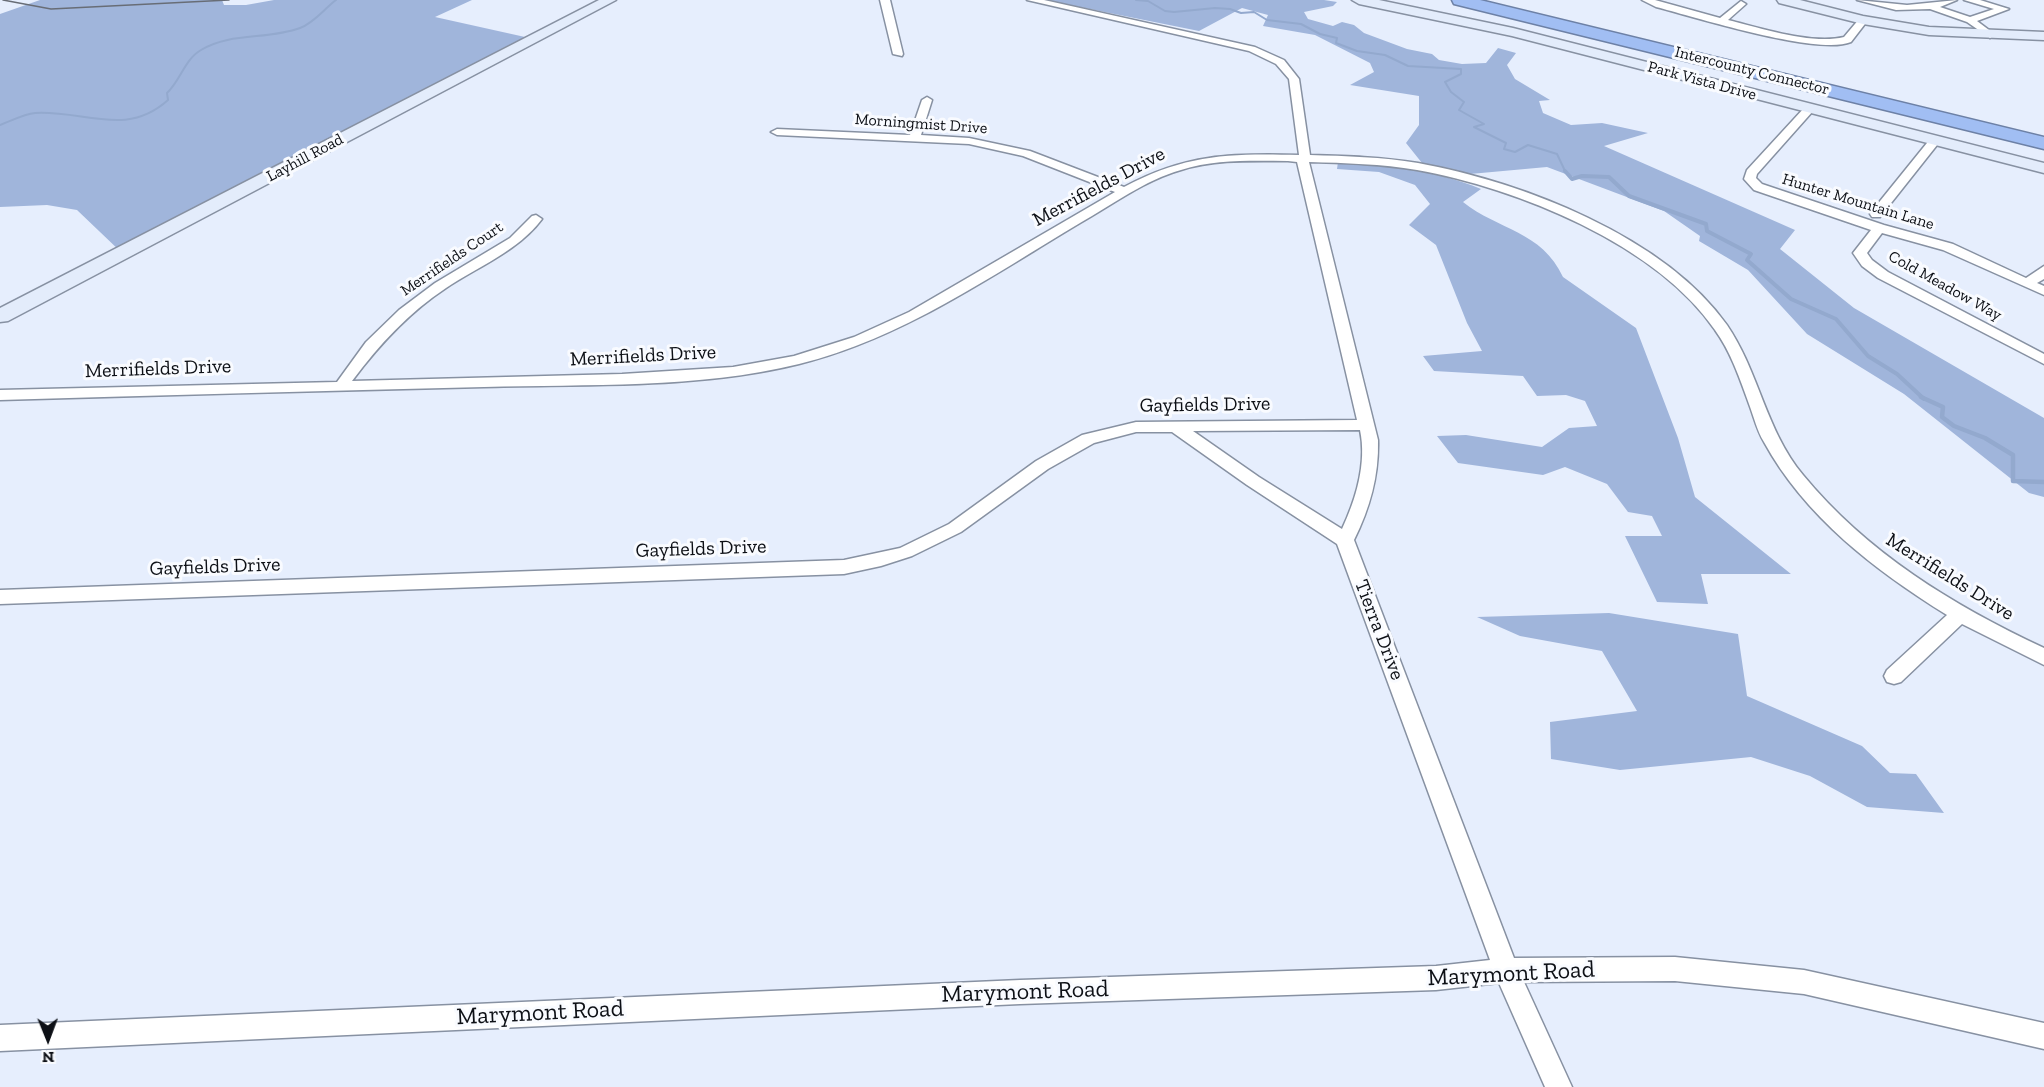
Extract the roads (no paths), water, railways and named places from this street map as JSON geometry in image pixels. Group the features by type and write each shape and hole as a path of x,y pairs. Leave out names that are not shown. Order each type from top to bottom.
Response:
{"highway":[{"name":"Intercounty Connector","path":"1460,0 2044,143"},
{"name":"Intercounty Connector","path":"1503,0 2044,130"}],"street":[{"name":"Layhill Road","path":"0,316 609,0"},
{"path":"885,0 898,54"},
{"path":"1032,0 1235,44 1274,58 1287,68 1294,79 1304,158 1367,424 1371,459 1369,478 1355,522 1345,540 1253,481 1176,427"},
{"name":"Park Vista Drive","path":"1359,0 1513,32 2044,168"},
{"path":"1647,0 1814,42 1833,42 1851,38 1863,20"},
{"path":"1784,0 1863,20 1929,31 2044,36"},
{"path":"1862,0 1919,9 1935,7 1952,0"},
{"path":"1912,0 1970,20 1990,35"},
{"path":"1969,0 2004,9 1970,20"},
{"path":"1723,20 1741,4"},
{"path":"915,138 927,100"},
{"name":"Hunter Mountain Lane","path":"1809,109 1751,173 1750,179 1758,187 1774,194 1878,221 1948,248 2044,291"},
{"name":"Morningmist Drive","path":"777,132 969,141 1003,147 1125,192"},
{"path":"1878,221 1935,140"},
{"name":"Merrifields Drive","path":"0,395 686,377 733,372 797,360 859,340 914,315 1158,174 1203,161 1242,158 1366,161 1416,167 1486,183 1564,212 1646,257 1681,285 1711,315 1729,339 1742,365 1771,441 1800,484 1832,519 1859,543 1911,582 1961,613 2044,657"},
{"name":"Merrifields Court","path":"342,385 370,345 404,313 440,286 515,241 536,219"},
{"name":"Cold Meadow Way","path":"1878,221 1860,254 1867,263 1883,275 2044,360"},
{"path":"2027,283 2042,275 2044,270"},
{"name":"Gayfields Drive","path":"0,597 844,567 881,560 906,552 955,528 1042,465 1088,439 1136,427 1367,424"},
{"name":"Tierra Drive","path":"1345,540 1506,970 1559,1087"},
{"path":"1894,676 1961,613"},
{"name":"Marymont Road","path":"0,1038 1020,992 1436,978 1506,970 1675,969 1804,982 2044,1036"}],"waterway":[{"path":"0,125 35,113 53,113 104,120 136,118 168,100 167,93 187,64 201,50 212,44 237,38 288,32 300,28 336,0"},
{"path":"1136,0 1148,1 1165,11 1174,12 1215,8 1230,9 1241,13 1254,12 1267,20 1301,24 1320,34 1337,38 1336,43 1357,51 1385,55 1408,66 1461,69 1461,74 1445,82 1451,92 1464,102 1459,110 1484,124 1474,127 1506,143 1504,149 1515,152 1528,145 1557,154 1565,171"},
{"path":"1565,171 1572,179 1582,176 1609,177 1629,196 1706,224 1707,231 1751,254 1747,260 1791,299 1836,319 1868,356 1897,374 1923,398"},
{"path":"1923,398 1943,407 1942,417 1954,426 1985,438 2013,455 2013,481 2044,482"}],"tram line":[{"path":"3,0 51,9 229,0"}]}
